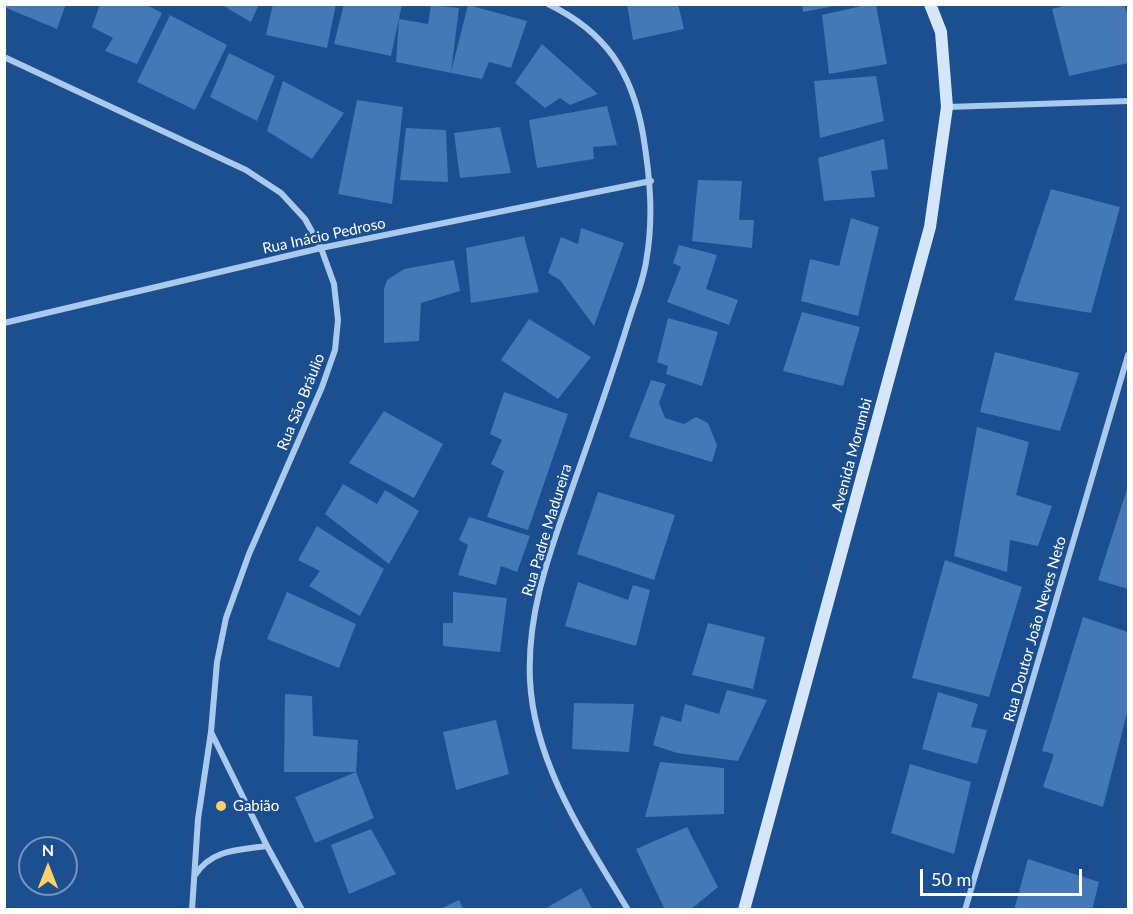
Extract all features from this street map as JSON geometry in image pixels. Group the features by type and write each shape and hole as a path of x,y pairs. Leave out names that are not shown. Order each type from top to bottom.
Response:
{"main road":[{"name":"Avenida Morumbi","path":"744,909 930,227 947,107 941,32 930,4"}],"street":[{"name":"Rua Padre Madureira","path":"548,4 571,15 598,35 620,66 639,111 651,181 651,221 646,264 617,361 554,538 537,595 531,635 530,681 539,733 558,783 587,842 628,909"},
{"name":"Rua São Bráulio","path":"4,57 246,170 281,193 305,219 321,248 334,284 338,320 335,350 322,387 249,554 226,618 217,662 211,732 198,819 192,909"},
{"path":"947,107 1128,102"},
{"name":"Rua Inácio Pedroso","path":"4,322 321,248 651,181"},
{"name":"Rua Doutor João Neves Neto","path":"965,909 1128,355"},
{"path":"211,732 267,846 302,909"},
{"path":"195,876 202,865 224,852 267,846"}],"building":[{"path":"4,4 66,4 57,29 4,7"},
{"path":"100,4 145,4 162,13 137,64 105,51 113,38 92,27"},
{"path":"220,4 259,4 251,22"},
{"path":"273,4 336,4 327,48 266,35"},
{"path":"344,4 402,4 391,56 334,44"},
{"path":"627,4 678,4 684,29 633,40"},
{"path":"802,4 833,4 834,6 803,12"},
{"path":"1070,4 1124,4 1128,16 1128,63 1069,76 1052,9"},
{"path":"431,5 459,8 451,72 468,5 527,21 511,68 489,62 482,79 396,62 399,19 428,24"},
{"path":"866,5 876,5 887,64 829,74 822,15"},
{"path":"170,15 227,45 195,110 137,82"},
{"path":"542,44 598,94 570,105 560,98 545,108 515,83"},
{"path":"229,53 275,76 257,121 210,97"},
{"path":"876,76 884,121 820,138 814,81"},
{"path":"283,81 344,113 312,159 267,131"},
{"path":"357,100 403,107 392,204 338,194"},
{"path":"607,106 617,145 593,147 594,159 537,168 529,120"},
{"path":"500,127 511,173 460,178 454,133"},
{"path":"406,128 446,130 448,182 400,180"},
{"path":"884,139 888,169 871,171 875,197 824,201 818,158"},
{"path":"698,180 742,181 739,220 754,220 752,248 692,241"},
{"path":"1051,189 1120,207 1091,313 1014,300"},
{"path":"851,218 879,227 858,316 801,301 810,259 839,266"},
{"path":"581,228 624,243 594,326 560,280 548,273 561,237 578,244"},
{"path":"524,236 539,292 471,303 466,248"},
{"path":"679,245 717,255 706,289 738,300 729,325 667,302 681,267 673,263"},
{"path":"454,260 460,291 421,303 419,341 384,343 384,289 387,280 404,269"},
{"path":"802,312 860,327 843,386 783,371"},
{"path":"668,318 718,332 702,386 666,374 668,366 657,362"},
{"path":"529,319 591,357 558,399 501,360"},
{"path":"995,352 1079,373 1060,431 980,412"},
{"path":"651,380 666,384 659,403 665,418 684,424 696,417 708,423 717,445 712,462 629,437"},
{"path":"504,392 568,414 528,530 487,517 504,471 491,464 502,440 490,434"},
{"path":"384,411 443,444 414,498 349,463"},
{"path":"977,427 1029,442 1016,495 1052,506 1038,546 1010,540 1007,572 954,556"},
{"path":"343,484 377,504 385,490 419,511 389,564 325,514"},
{"path":"1128,486 1128,589 1098,580"},
{"path":"598,492 675,515 654,580 577,554"},
{"path":"469,517 530,536 517,572 501,566 496,585 458,575 468,545 459,540"},
{"path":"317,526 384,569 360,616 309,586 320,571 298,560"},
{"path":"945,560 1022,587 989,697 912,678"},
{"path":"578,582 628,600 633,585 650,590 636,646 565,626"},
{"path":"287,592 356,624 339,668 267,639"},
{"path":"453,592 507,598 500,652 443,646 443,623 453,623"},
{"path":"1083,617 1128,632 1128,709 1103,807 1043,787 1054,754 1042,751"},
{"path":"708,623 765,637 753,689 692,675"},
{"path":"727,690 767,700 738,761 677,753 653,745 661,716 681,722 685,704 719,714"},
{"path":"938,692 978,704 971,727 987,730 977,764 922,749"},
{"path":"285,694 312,696 313,736 358,740 356,772 284,772"},
{"path":"574,703 634,704 629,752 572,749"},
{"path":"496,720 509,774 456,790 443,732"},
{"path":"660,762 724,768 724,814 645,817"},
{"path":"910,764 971,782 954,854 891,833"},
{"path":"356,772 374,818 315,843 295,797"},
{"path":"687,827 718,887 690,910 665,910 636,849"},
{"path":"371,829 396,874 349,894 331,845"},
{"path":"1028,859 1099,882 1092,910 1014,910"},
{"path":"581,888 593,910 543,910"},
{"path":"459,900 464,910 438,910"}],"place":[{"name":"Gabião","path":"221,806"}]}
